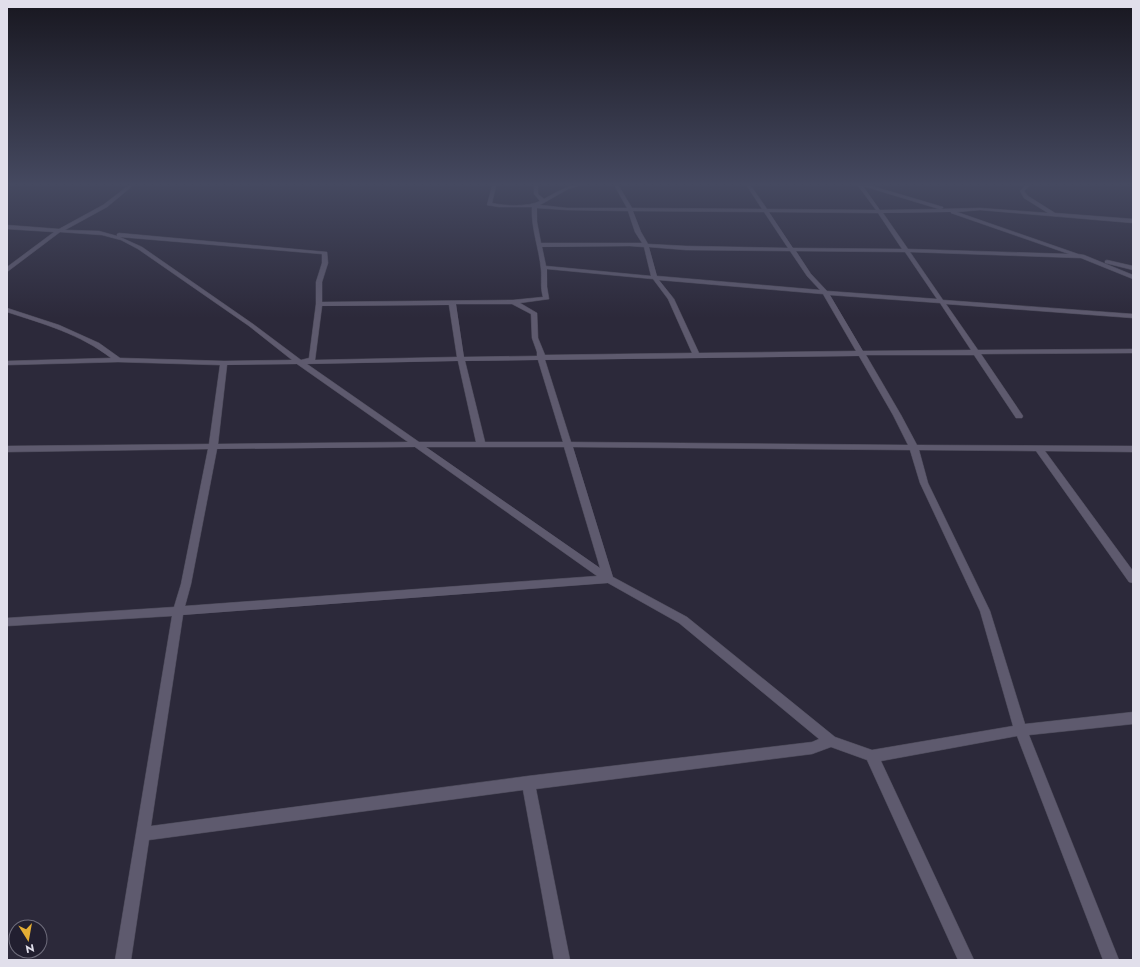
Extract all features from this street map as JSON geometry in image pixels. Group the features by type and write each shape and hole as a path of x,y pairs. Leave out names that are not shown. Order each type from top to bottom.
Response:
{"street":[{"path":"22,228 325,253 325,262 319,282 319,304 312,359 299,362"},
{"path":"7,270 64,228"},
{"path":"319,304 513,302 547,298 544,293 544,267 536,228"},
{"path":"637,228 646,246 655,278 671,299 696,355"},
{"path":"778,228 809,275 825,292 897,415 914,448 924,484 985,610 1021,730 1111,960"},
{"path":"890,228 1019,416"},
{"path":"1000,228 1082,256 1133,277"},
{"path":"100,234 123,239 140,248 251,324 299,362 420,445 609,579 683,620 830,741 872,756 1021,730 1133,718"},
{"path":"539,244 1082,256 1133,268"},
{"path":"1112,263 1133,264"},
{"path":"544,267 742,286 1133,316"},
{"path":"452,302 461,359 481,444"},
{"path":"513,302 534,313 535,338 541,352 541,357 567,446 609,579"},
{"path":"7,310 64,329 97,344 118,360"},
{"path":"7,363 118,360 224,363 541,357 1133,351"},
{"path":"123,960 178,611 186,584 213,448 224,363"},
{"path":"7,449 481,444 567,446 1133,449"},
{"path":"1039,448 1133,579"},
{"path":"7,622 178,611 609,579"},
{"path":"143,834 528,783 812,748 830,741"},
{"path":"872,756 966,960"},
{"path":"528,783 562,960"}]}
